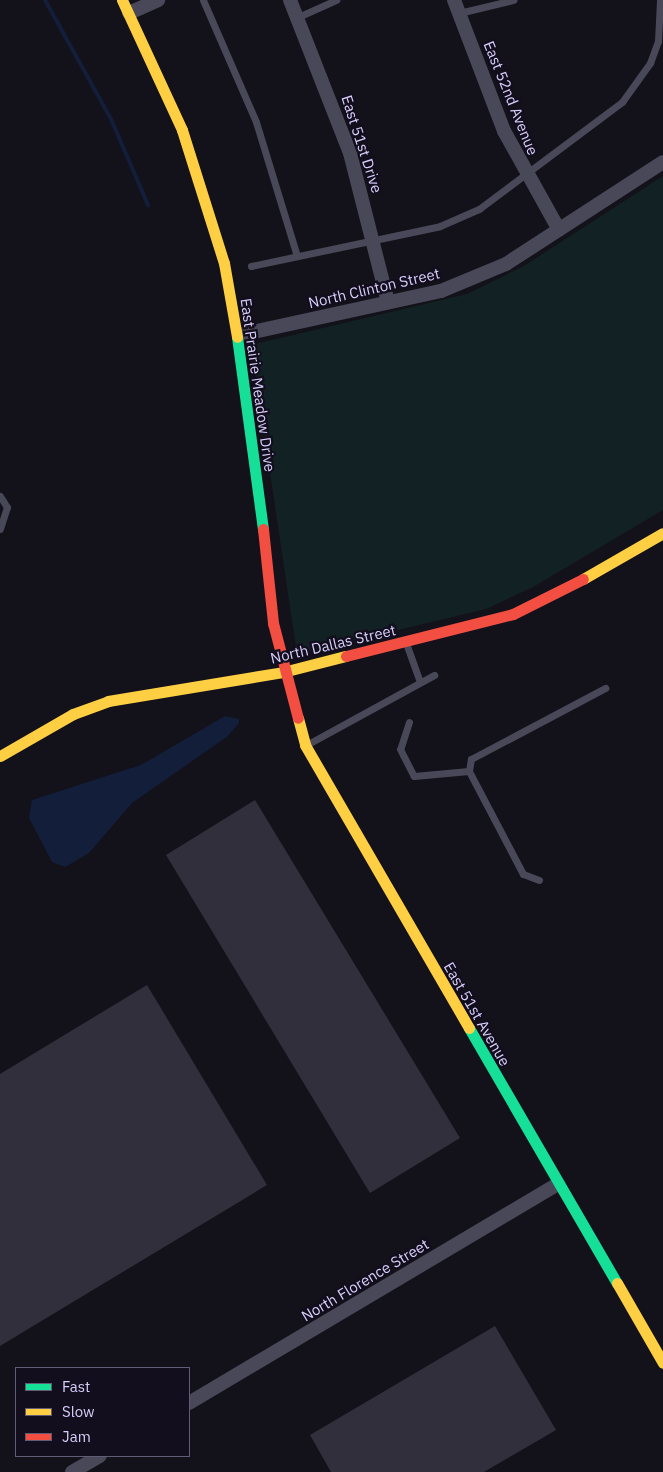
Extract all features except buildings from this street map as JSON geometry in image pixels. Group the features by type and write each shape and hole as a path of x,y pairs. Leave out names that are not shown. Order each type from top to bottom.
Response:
{"street":[{"name":"East Prairie Meadow Drive","path":"122,0 171,103 195,167 220,247 239,335 268,594 283,672"},
{"path":"129,13 158,0"},
{"name":"East 51st Drive","path":"290,0 350,154 388,302"},
{"name":"East 52nd Avenue","path":"456,6 504,131 524,172 559,230"},
{"name":"North Clinton Street","path":"239,335 441,291 506,264 663,162"},
{"name":"North Dallas Street","path":"0,756 96,704 283,672 406,643 537,605 663,533"},
{"name":"East 51st Avenue","path":"283,672 305,745 663,1363"},
{"name":"North Florence Street","path":"190,1402 558,1184"},
{"path":"72,1472 98,1457"}],"lane":[{"path":"203,0 256,122 297,256"},
{"path":"298,17 336,0"},
{"path":"456,6 513,0"},
{"path":"251,266 458,219 479,209 524,172 622,102 638,84 658,41 660,0"},
{"path":"0,496 7,507 0,529"},
{"path":"406,643 420,682"},
{"path":"305,745 434,675"},
{"path":"539,880 523,874 469,771 471,759 605,688"},
{"path":"409,722 400,749 414,776 469,771"}],"shaded area":[{"path":"663,176 663,510 533,587 486,609 297,654 251,345 467,294 524,266"}],"water":[{"path":"225,716 239,719 239,723 228,736 132,803 89,853 65,867 52,862 29,818 32,800 141,765"}],"waterway":[{"path":"45,0 111,119 148,205"}],"traffic: fast":[{"path":"237,337 263,529"},
{"path":"469,1028 617,1283"}],"traffic: slow":[{"path":"122,0 182,130 224,263 237,337"},
{"path":"583,579 663,533"},
{"path":"0,756 73,714 108,701 283,672 346,656"},
{"path":"298,718 305,745 469,1028"},
{"path":"617,1283 663,1363"}],"traffic: jam":[{"path":"263,529 273,623 298,718"},
{"path":"346,656 513,614 583,579"}]}
